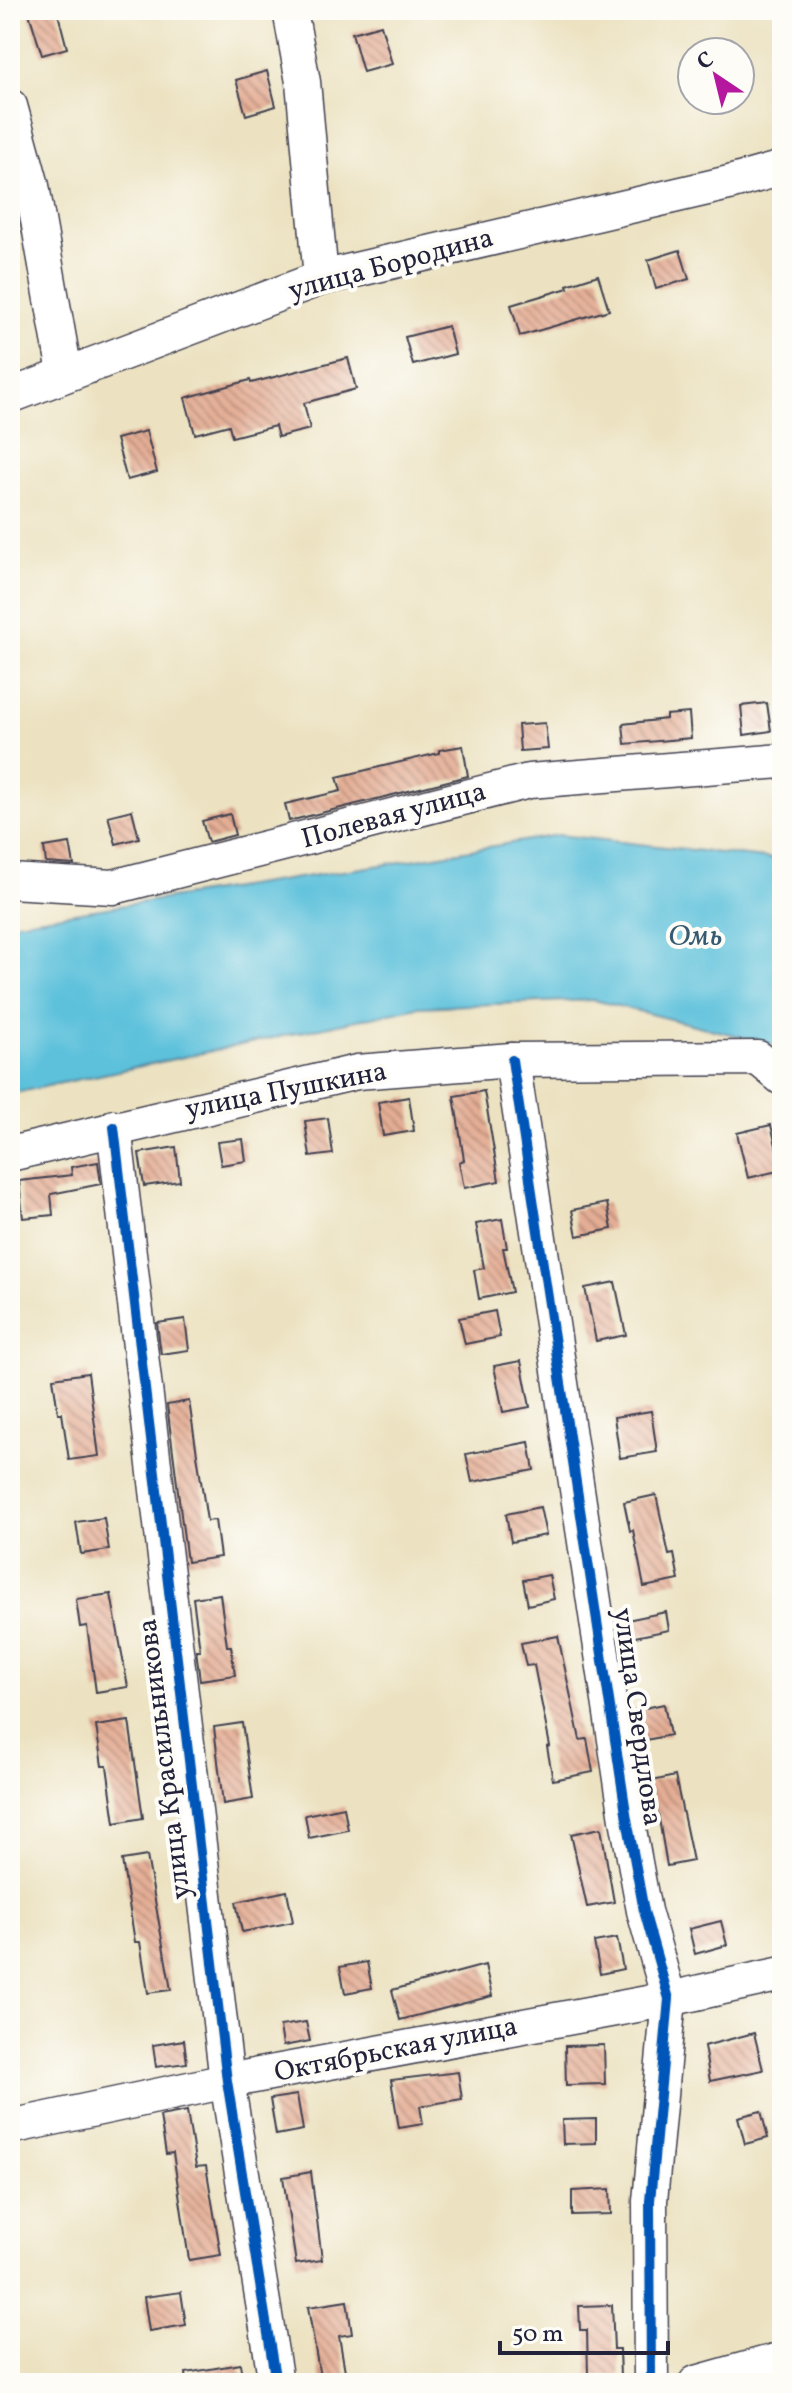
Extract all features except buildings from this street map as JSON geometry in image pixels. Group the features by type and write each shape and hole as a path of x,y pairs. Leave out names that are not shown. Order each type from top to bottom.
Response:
{"street":[{"path":"290,10 303,82 321,278"},
{"path":"10,106 32,186 65,373"},
{"name":"улица Бородина","path":"10,396 321,278 782,168"},
{"name":"Полевая улица","path":"10,881 113,887 529,781 782,761"},
{"name":"улица Пушкина","path":"10,1154 357,1072 512,1060 770,1068"},
{"name":"улица Свердлова","path":"512,1060 627,1819 644,1911 669,1999 650,2201 651,2383"},
{"name":"улица Красильникова","path":"114,1127 227,2081 276,2383"},
{"name":"Октябрьская улица","path":"10,2127 227,2081 669,1999 782,1974"},
{"path":"696,2383 782,2359"}],"water":[{"name":"Омь","path":"558,835 782,860 782,1047 594,1000 418,1007 10,1094 10,923"}],"cycle path":[{"path":"512,1060 627,1819 644,1911 669,1999 650,2201 651,2383"},
{"path":"114,1127 227,2081 276,2383"}]}
